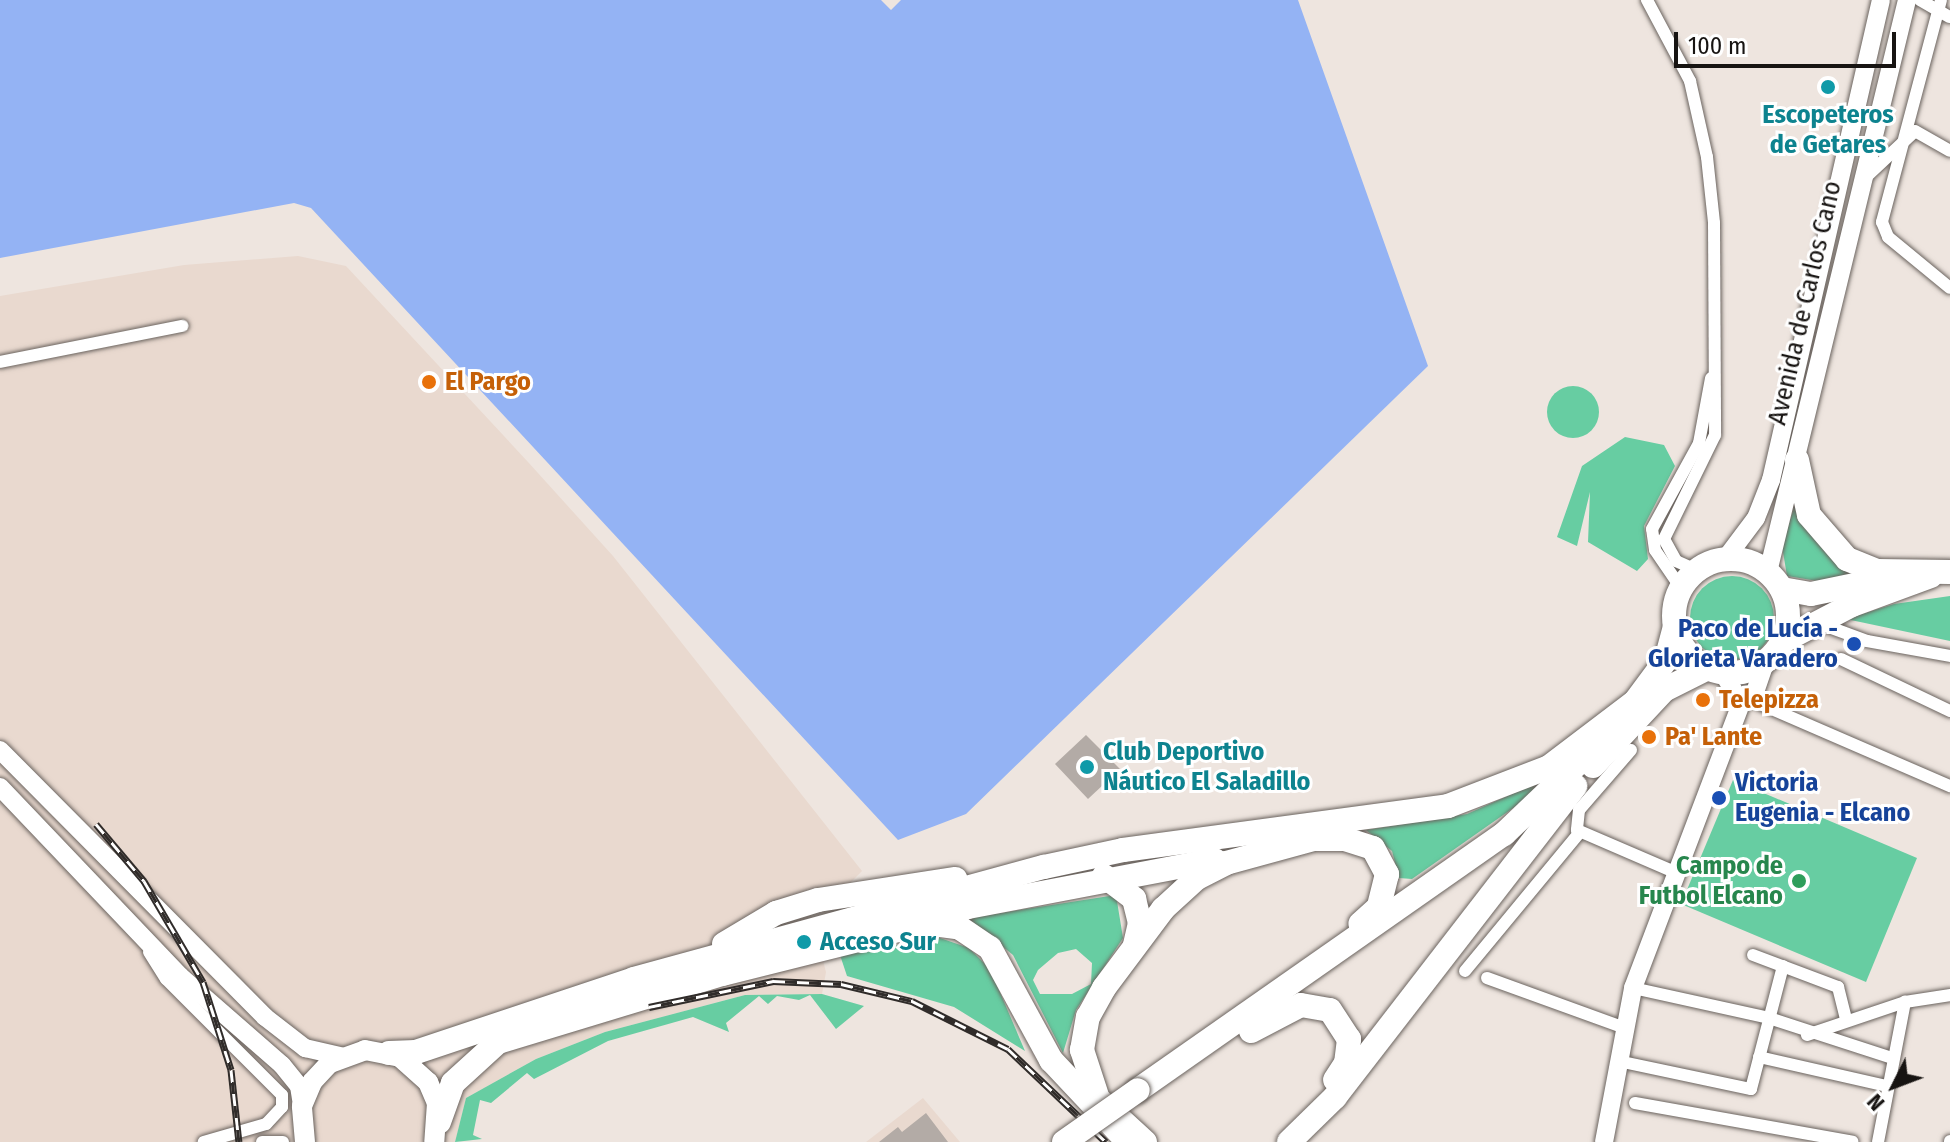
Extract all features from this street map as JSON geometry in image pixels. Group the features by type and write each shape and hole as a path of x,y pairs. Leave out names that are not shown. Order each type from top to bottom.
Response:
{"highway":[{"path":"1797,460 1809,515 1833,549 1862,566 1931,578"},
{"path":"1078,1142 1141,1093 1504,834 1554,793 1640,698 1666,660 1688,579 1726,558 1775,581 1825,592 1931,578"},
{"path":"1289,1142 1335,1097 1578,782 1664,690 1716,670 1765,663 1783,641 1815,622 1931,578"},
{"path":"1775,581 1789,615 1783,641"},
{"path":"1675,626 1683,647 1716,670"},
{"path":"389,1053 416,1052 696,961 1044,867 1123,850 1460,803 1549,767 1640,698"},
{"path":"1064,1142 1141,1093 1503,843 1578,782"},
{"path":"926,923 938,914 1314,839 1360,841 1373,848 1387,874 1379,907 1295,982"},
{"path":"1131,950 1197,878 1259,851"},
{"path":"696,961 776,913 857,892 1044,867"},
{"path":"957,892 1069,869 1116,879 1138,913 1140,933 1088,1017 1082,1050 1098,1099 1145,1142"},
{"path":"829,925 857,892"},
{"path":"437,1135 453,1083 498,1042 722,974 926,923 960,928 990,948 1051,1060 1128,1142"},
{"path":"1141,1093 1190,1074 1269,1018 1319,1005 1345,1028 1346,1063 1304,1115 1272,1142"}],"main road":[{"path":"305,1142 302,1106 320,1071 341,1056 389,1053 428,1082 437,1135"}],"street":[{"path":"1647,0 1675,46 1701,119 1714,223 1715,435 1664,539 1688,579"},
{"name":"Avenida de Carlos Cano","path":"1726,558 1756,518 1783,439 1881,0"},
{"name":"Avenida de Carlos Cano","path":"1775,581 1797,460 1855,195 1907,0"},
{"path":"1920,0 1943,5 1950,17"},
{"path":"1943,5 1906,136 1884,230 1950,288"},
{"path":"1855,195 1906,136 1928,133 1950,151"},
{"path":"0,362 182,326"},
{"path":"1688,579 1655,550 1652,529 1699,443 1715,351"},
{"path":"1815,622 1867,641 1950,656"},
{"path":"1841,659 1950,711"},
{"path":"1604,1142 1633,988 1746,702 1765,663"},
{"path":"1716,670 1746,702 1950,786"},
{"path":"0,750 265,1017 305,1048 341,1056"},
{"path":"1465,971 1579,833 1579,810 1631,750"},
{"path":"0,787 131,923 282,1065 299,1086 302,1106"},
{"path":"1579,833 1677,873"},
{"path":"131,923 166,979 282,1095 282,1107 266,1124 204,1142"},
{"path":"1753,955 1838,987 1846,1019"},
{"path":"1618,1061 1751,1089 1783,966"},
{"path":"1487,978 1625,1028"},
{"path":"1633,988 1769,1018 1807,1035 1892,1058"},
{"path":"1807,1035 1846,1019 1905,1002 1950,995"},
{"path":"1878,1142 1905,1002"},
{"path":"1759,1057 1887,1086"},
{"path":"1635,1103 1779,1136 1853,1142"},
{"path":"262,1142 283,1142"}],"shaded area":[{"path":"298,256 346,266 528,462 613,556 862,871 849,884 806,896 826,972 822,994 745,995 605,1032 536,1059 466,1098 455,1142 0,1142 0,296 184,265"},
{"path":"923,1098 960,1142 866,1142"}],"green space":[{"path":"1573,386 1591,394 1599,412 1591,430 1573,438 1555,430 1547,412 1555,394"},
{"path":"1625,437 1664,445 1675,466 1644,526 1648,559 1637,571 1588,542 1590,492 1577,546 1557,537 1582,466"},
{"path":"1797,498 1867,574 1836,584 1787,576 1782,546"},
{"path":"1732,576 1755,583 1767,595 1774,618 1767,641 1755,653 1732,660 1709,653 1697,641 1690,618 1697,595 1709,583"},
{"path":"1950,596 1950,641 1846,619 1894,604"},
{"name":"Campo de Futbol Elcano","path":"1733,780 1917,858 1866,982 1681,904"},
{"path":"1541,781 1533,794 1412,879 1399,878 1392,851 1366,830 1467,814"},
{"path":"1116,895 1123,938 1076,1010 1063,1053 1013,955 968,918","holes":["1076,949 1092,963 1091,984 1072,994 1040,994 1033,980 1038,970 1058,953"]},
{"path":"940,938 969,948 990,969 1025,1051 954,1007 847,976 840,955"},
{"path":"822,994 864,1006 836,1029 810,995 799,1000 777,996 768,1004 759,996 726,1023 729,1032 693,1017 608,1041 534,1079 527,1073 491,1103 480,1100 473,1135 482,1139 455,1142 466,1098 536,1059 605,1032 745,995"}],"water":[{"path":"0,0 881,0 891,10 901,0 1298,0 1428,366 966,814 898,840 311,208 294,203 0,258"}],"building":[{"name":"Club Deportivo Náutico El Saladillo","path":"1086,735 1120,769 1088,799 1055,764"},
{"path":"926,1113 948,1142 879,1142 898,1127 902,1132"}],"railway":[{"path":"96,824 144,881 203,982 231,1070 239,1142"},
{"path":"649,1007 773,981 841,984 912,1001 1008,1049 1106,1142"}],"place":[{"name":"Escopeteros de Getares","path":"1828,87"},
{"name":"El Pargo","path":"429,382"},
{"name":"Paco de Lucía - Glorieta Varadero","path":"1854,644"},
{"name":"Telepizza","path":"1703,700"},
{"name":"Pa' Lante","path":"1649,737"},
{"name":"Club Deportivo Náutico El Saladillo","path":"1087,767"},
{"name":"Victoria Eugenia - Elcano","path":"1719,798"},
{"name":"Campo de Futbol Elcano","path":"1799,881"},
{"name":"Acceso Sur","path":"804,942"}]}
